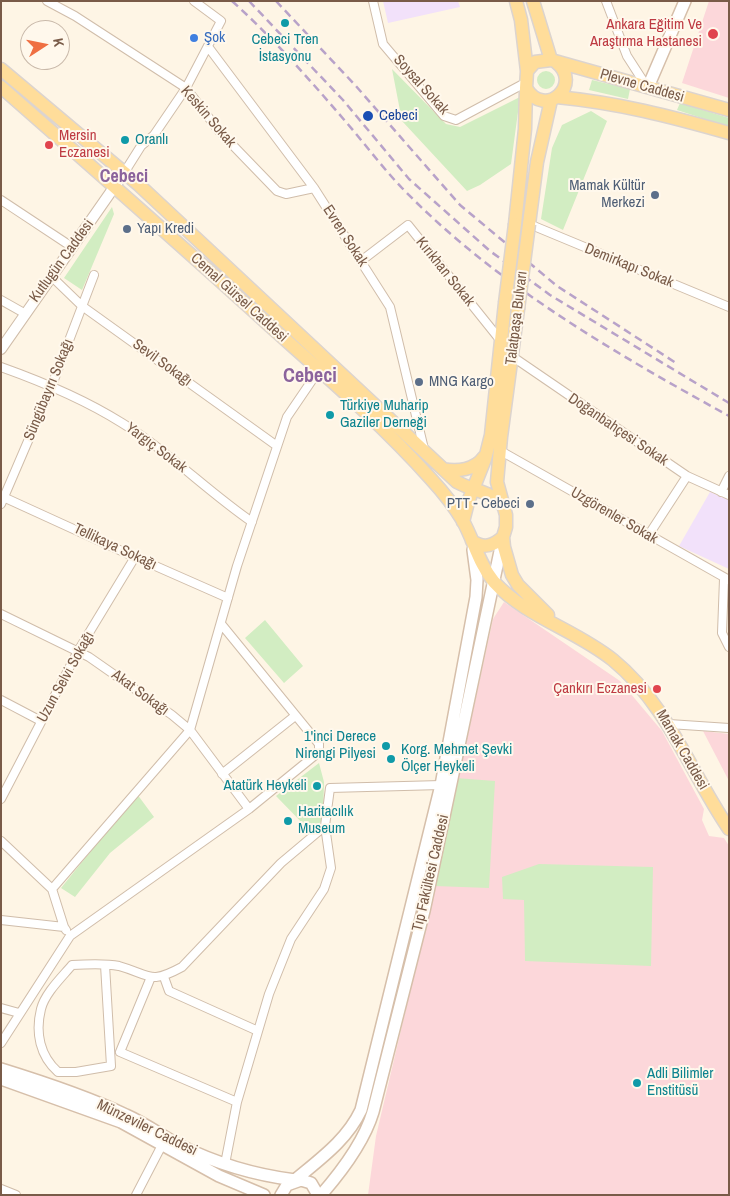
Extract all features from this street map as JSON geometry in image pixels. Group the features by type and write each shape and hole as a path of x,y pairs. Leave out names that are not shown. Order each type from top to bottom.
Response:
{"main road":[{"name":"Talatpaşa Bulvarı","path":"473,490 491,435 525,124 526,81 521,20 516,1"},
{"name":"Talatpaşa Bulvarı","path":"503,537 506,527 497,482 499,450 537,162 554,99 562,93 566,81 562,68 554,61 533,1"},
{"path":"648,87 685,1"},
{"path":"554,61 535,62 526,81 539,100 554,99"},
{"name":"Plevne Caddesi","path":"554,61 729,110"},
{"name":"Cemal Gürsel Caddesi","path":"1,69 124,173 457,482 473,490"},
{"name":"Cemal Gürsel Caddesi","path":"1,87 115,186 319,370 430,478 448,498 464,522"},
{"name":"Plevne Caddesi","path":"554,99 606,102 630,106 729,133"},
{"path":"443,469 456,471 476,465 486,454"},
{"path":"503,506 490,494 473,490 464,522 472,541 486,546 494,544 503,537"},
{"name":"Tıp Fakültesi Caddesi","path":"320,1195 335,1179 368,1127 373,1112 424,911 503,537"},
{"name":"Mamak Caddesi","path":"503,537 508,563 518,585 557,624"},
{"name":"Tıp Fakültesi Caddesi","path":"281,1195 287,1185 336,1145 353,1128 361,1110 441,785 476,597 477,580 472,541"},
{"name":"Mamak Caddesi","path":"472,541 484,569 509,597 557,624 613,660 650,698 669,724 729,829"},
{"name":"Münzeviler Caddesi","path":"1,1069 36,1079 127,1115 181,1146 225,1164 268,1177 295,1180"},
{"name":"Münzeviler Caddesi","path":"1,1079 121,1122 219,1176 264,1195"},
{"path":"219,1176 225,1164"},
{"path":"295,1180 311,1184 320,1195"}],"street":[{"name":"Keskin Sokak","path":"47,1 75,16 186,88 219,131 270,185 286,194 314,188"},
{"path":"124,173 141,146 154,135 186,88 209,48 221,21 194,1"},
{"name":"Soysal Sokak","path":"373,1 383,44 444,116 456,120 526,81"},
{"path":"606,1 627,56 648,87"},
{"name":"Evren Sokak","path":"209,48 314,188 390,307 425,452"},
{"name":"Kutlugün Caddesi","path":"1,349 24,313 124,173"},
{"path":"1,200 72,247"},
{"name":"Demirkapı Sokak","path":"529,224 729,307"},
{"name":"Kırıkhan Sokak","path":"362,261 408,225 501,341"},
{"name":"Süngübayırı Sokağı","path":"2,500 52,385 94,275"},
{"name":"Sevil Sokağı","path":"52,276 82,306 277,446"},
{"path":"1,300 24,313"},
{"name":"Doğanbahçesi Sokak","path":"512,358 687,476 725,493"},
{"name":"Yargıç Sokak","path":"1,367 52,385 121,422 157,447 228,506 252,522"},
{"path":"52,889 190,730 222,625 228,598 287,417 319,370"},
{"name":"Uzgörenler Sokak","path":"499,450 727,579"},
{"path":"648,536 687,476"},
{"path":"725,493 729,476"},
{"name":"Tellikaya Sokağı","path":"2,500 228,598"},
{"name":"Uzun Selvi Sokağı","path":"1,799 78,651 135,557"},
{"path":"727,579 722,633 729,647"},
{"name":"Akat Sokağı","path":"1,614 78,651 131,685 190,730 249,809"},
{"path":"1,1043 70,936 249,809 319,752 319,744 222,625"},
{"path":"1,700 41,721"},
{"path":"222,774 295,716"},
{"path":"669,724 729,728"},
{"path":"225,1164 237,1102 269,994 291,939 324,889 330,868 325,826 330,788 441,785"},
{"path":"104,965 111,1066 76,1072 58,1072 47,1062 39,1041 41,1008 57,981 72,965 104,965 118,966 151,978 164,977 182,967 281,863 325,826"},
{"path":"1,841 52,889 64,927 70,936"},
{"path":"1,920 64,927"},
{"path":"164,977 169,992 258,1031"},
{"path":"151,978 120,1052 237,1102"},
{"path":"1,1008 19,1013"},
{"path":"136,1195 162,1145"},
{"path":"1,1189 14,1194"}],"shaded area":[{"path":"383,1 458,1 460,7 388,23"},
{"name":"Ankara Eğitim Ve Araştırma Hastanesi","path":"709,1 729,1 729,98 682,83"},
{"path":"710,492 729,500 729,569 679,546"},
{"path":"504,602 620,681 662,731 704,809 702,820 709,836 724,838 729,846 729,1195 368,1195 376,1136 435,886 493,619"},
{"path":"703,731 729,734 729,781"}],"green space":[{"path":"392,69 446,124 460,127 520,97 511,164 480,185 467,191 402,121"},
{"path":"542,71 550,71 555,76 553,87 542,89 537,84 537,76"},
{"path":"592,80 630,89 628,99 589,90"},
{"path":"680,103 729,118 729,127 677,110"},
{"path":"591,111 607,121 563,230 541,219 552,148 562,125"},
{"path":"112,207 114,214 82,290 64,278"},
{"path":"265,620 303,666 284,683 245,638"},
{"path":"319,763 324,782 323,820 310,831 276,796"},
{"path":"456,778 495,781 489,888 435,886"},
{"path":"137,794 154,817 110,853 75,897 61,888"},
{"path":"539,864 653,867 651,966 525,961 524,900 503,899 502,877"}],"railway":[{"path":"232,1 277,44 402,188 438,223 476,255 557,314 599,341 729,416"},
{"path":"249,1 343,100 409,179 490,251 550,295 729,403"},
{"path":"276,1 355,85 460,205 557,286 676,363"}],"place":[{"name":"Cebeci Tren İstasyonu","path":"285,23"},
{"name":"Ankara Eğitim Ve Araştırma Hastanesi","path":"713,34"},
{"name":"Şok","path":"194,38"},
{"name":"Cebeci","path":"368,116"},
{"name":"Oranlı","path":"125,140"},
{"name":"Mersin Eczanesi","path":"49,145"},
{"name":"Mamak Kültür Merkezi","path":"655,195"},
{"name":"Yapı Kredi","path":"127,229"},
{"name":"MNG Kargo","path":"419,382"},
{"name":"Türkiye Muharip Gaziler Derneği","path":"330,415"},
{"name":"PTT - Cebeci","path":"530,504"},
{"name":"Çankırı Eczanesi","path":"657,689"},
{"name":"1'inci Derece Nirengi Pilyesi","path":"386,746"},
{"name":"Korg. Mehmet Şevki Ölçer Heykeli","path":"391,759"},
{"name":"Atatürk Heykeli","path":"317,786"},
{"name":"Haritacılık Museum","path":"288,821"},
{"name":"Adli Bilimler Enstitüsü","path":"637,1083"}],"district":[{"name":"Cebeci","path":"124,177"},
{"name":"Cebeci","path":"310,377"}]}
